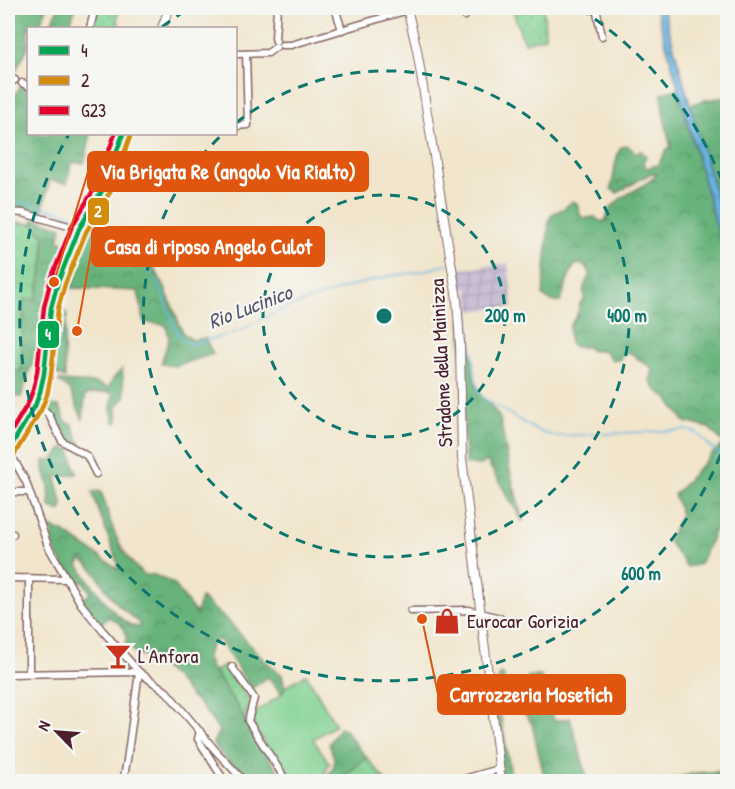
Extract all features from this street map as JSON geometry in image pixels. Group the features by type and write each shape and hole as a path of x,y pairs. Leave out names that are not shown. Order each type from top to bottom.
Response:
{"main road":[{"path":"162,27 167,9"},
{"name":"Stradone della Mainizza","path":"407,9 417,50 457,299 462,458 501,782"},
{"path":"8,450 35,406 40,392 51,308 58,282 81,226 103,189 123,135"}],"street":[{"path":"90,27 95,8"},
{"path":"277,8 275,38 278,44"},
{"path":"335,8 342,30"},
{"path":"462,8 465,16"},
{"path":"596,8 602,36"},
{"path":"237,54 268,53 278,44 291,45 407,9"},
{"path":"237,126 248,125 246,54"},
{"path":"8,83 22,83"},
{"path":"8,212 23,213 81,226"},
{"path":"35,406 49,415 62,441 87,456 96,474"},
{"path":"8,450 26,482 48,546 81,604 139,672 167,692 245,782"},
{"path":"8,492 29,492"},
{"path":"8,578 67,579"},
{"path":"29,578 29,674"},
{"path":"411,611 469,610 500,618"},
{"path":"232,667 254,698 248,721 287,782"},
{"path":"8,674 139,672"},
{"path":"123,782 139,672"},
{"path":"200,731 198,739 223,781"},
{"path":"464,782 464,779 499,770"}],"shaded area":[{"path":"508,263 513,307 471,311 468,288 459,289 454,270"}],"green space":[{"path":"8,8 47,8 38,27 27,27 27,49 13,76 8,79"},
{"path":"58,8 75,8 69,27 49,27"},
{"path":"97,8 119,8 117,27 92,27"},
{"path":"512,8 544,8 545,37 524,43"},
{"path":"21,85 27,88 27,135 91,135 84,163 71,163 67,183 50,180 41,216 8,209 8,107"},
{"path":"678,89 727,264 727,517 715,530 700,564 687,567 668,541 681,514 674,495 724,443 709,428 685,422 666,397 655,389 650,380 651,367 630,353 625,353 619,360 612,360 604,350 592,351 589,347 575,347 570,343 570,326 577,316 580,304 585,299 584,288 590,274 587,267 581,264 575,265 560,302 551,301 543,296 549,220 552,214 573,201 577,204 581,217 595,217 599,221 605,221 616,203 652,179 657,174 651,173 617,193 611,189 621,147 627,145 636,153 641,151 646,156 643,162 646,168 658,165 668,148 671,148 663,113 662,93"},
{"path":"727,97 727,236 690,105"},
{"path":"8,218 15,222 33,224 44,236 44,260 36,300 24,299 21,372 8,371"},
{"path":"34,219 62,227 58,240 68,244 47,310 41,367 31,366 21,397 10,395 8,371 21,371 24,299 36,300 44,260 44,236 33,224"},
{"path":"88,220 117,234 147,254 165,288 183,333 193,340 205,338 213,354 175,366 161,364 169,339 166,325 144,322 138,291 71,288 76,276 69,258"},
{"path":"53,312 67,313 64,344 65,378 47,373"},
{"path":"461,319 468,324 474,381 482,397 500,418 523,522 487,461 481,465 465,464"},
{"path":"122,369 125,397 117,406 118,422 114,423 111,409 113,394 108,392 86,394 83,420 70,390 58,381 96,383 108,388"},
{"path":"50,403 59,406 66,422 72,424 81,446 69,442 60,433 48,410"},
{"path":"63,448 70,449 77,474 56,477 63,507 60,511 50,507 44,461 53,460"},
{"path":"100,491 120,545 139,570 145,575 155,575 174,584 196,614 201,598 229,622 263,659 282,675 285,687 282,694 268,677 251,689 219,639 211,645 207,655 211,668 284,781 250,781 221,754 213,743 219,730 197,701 151,657 137,654 125,643 127,639 119,623 109,617 100,624 82,599 91,593 83,581 74,585 54,548 51,527 63,532 120,570 92,492","holes":["82,560 115,601 140,624 139,627 131,625 114,612 78,565"]},
{"path":"225,666 250,701 245,721 214,671"},
{"path":"500,673 504,676 503,692 527,690 528,676 541,676 554,721 570,718 587,777 571,781 545,781 532,724 518,705 504,701 499,706 512,781 503,781 491,686 498,681"},
{"path":"306,674 336,725 313,739 330,764 326,767 326,772 318,781 291,781 278,761 276,762 249,717 282,694 285,687"},
{"path":"340,727 367,758 345,775 348,781 322,781 333,768 334,761 329,744"},
{"path":"367,758 386,781 348,781 345,775"},
{"path":"727,771 727,781 662,781 696,773"}],"water":[{"path":"656,8 663,8 727,236 727,264"}],"waterway":[{"name":"Rio Lucinico","path":"8,202 20,202 63,212 74,217"},
{"name":"Rio Lucinico","path":"87,225 109,240 142,255 162,291 174,326 183,341 193,344 240,331 265,317 348,287 448,264"},
{"name":"Rio Lucinico","path":"466,294 476,382 483,398 546,434 557,436 687,430 697,433 715,451 728,459"}],"transit line":[{"name":"G23","path":"8,437 33,390 44,307 51,279 72,226 96,186 115,135"},
{"name":"4","path":"8,451 35,406 40,392 51,308 58,282 79,229 103,189 123,135"},
{"name":"2","path":"14,455 41,410 47,395 58,309 65,284 86,232 110,192 130,137"}],"place":[{"name":"Via Brigata Re (angolo Via Rialto)","path":"54,282"},
{"name":"Casa di riposo Angelo Culot","path":"77,331"},
{"name":"Carrozzeria Mosetich","path":"422,619"},
{"name":"Eurocar Gorizia","path":"447,621"},
{"name":"L'Anfora","path":"118,656"}]}
